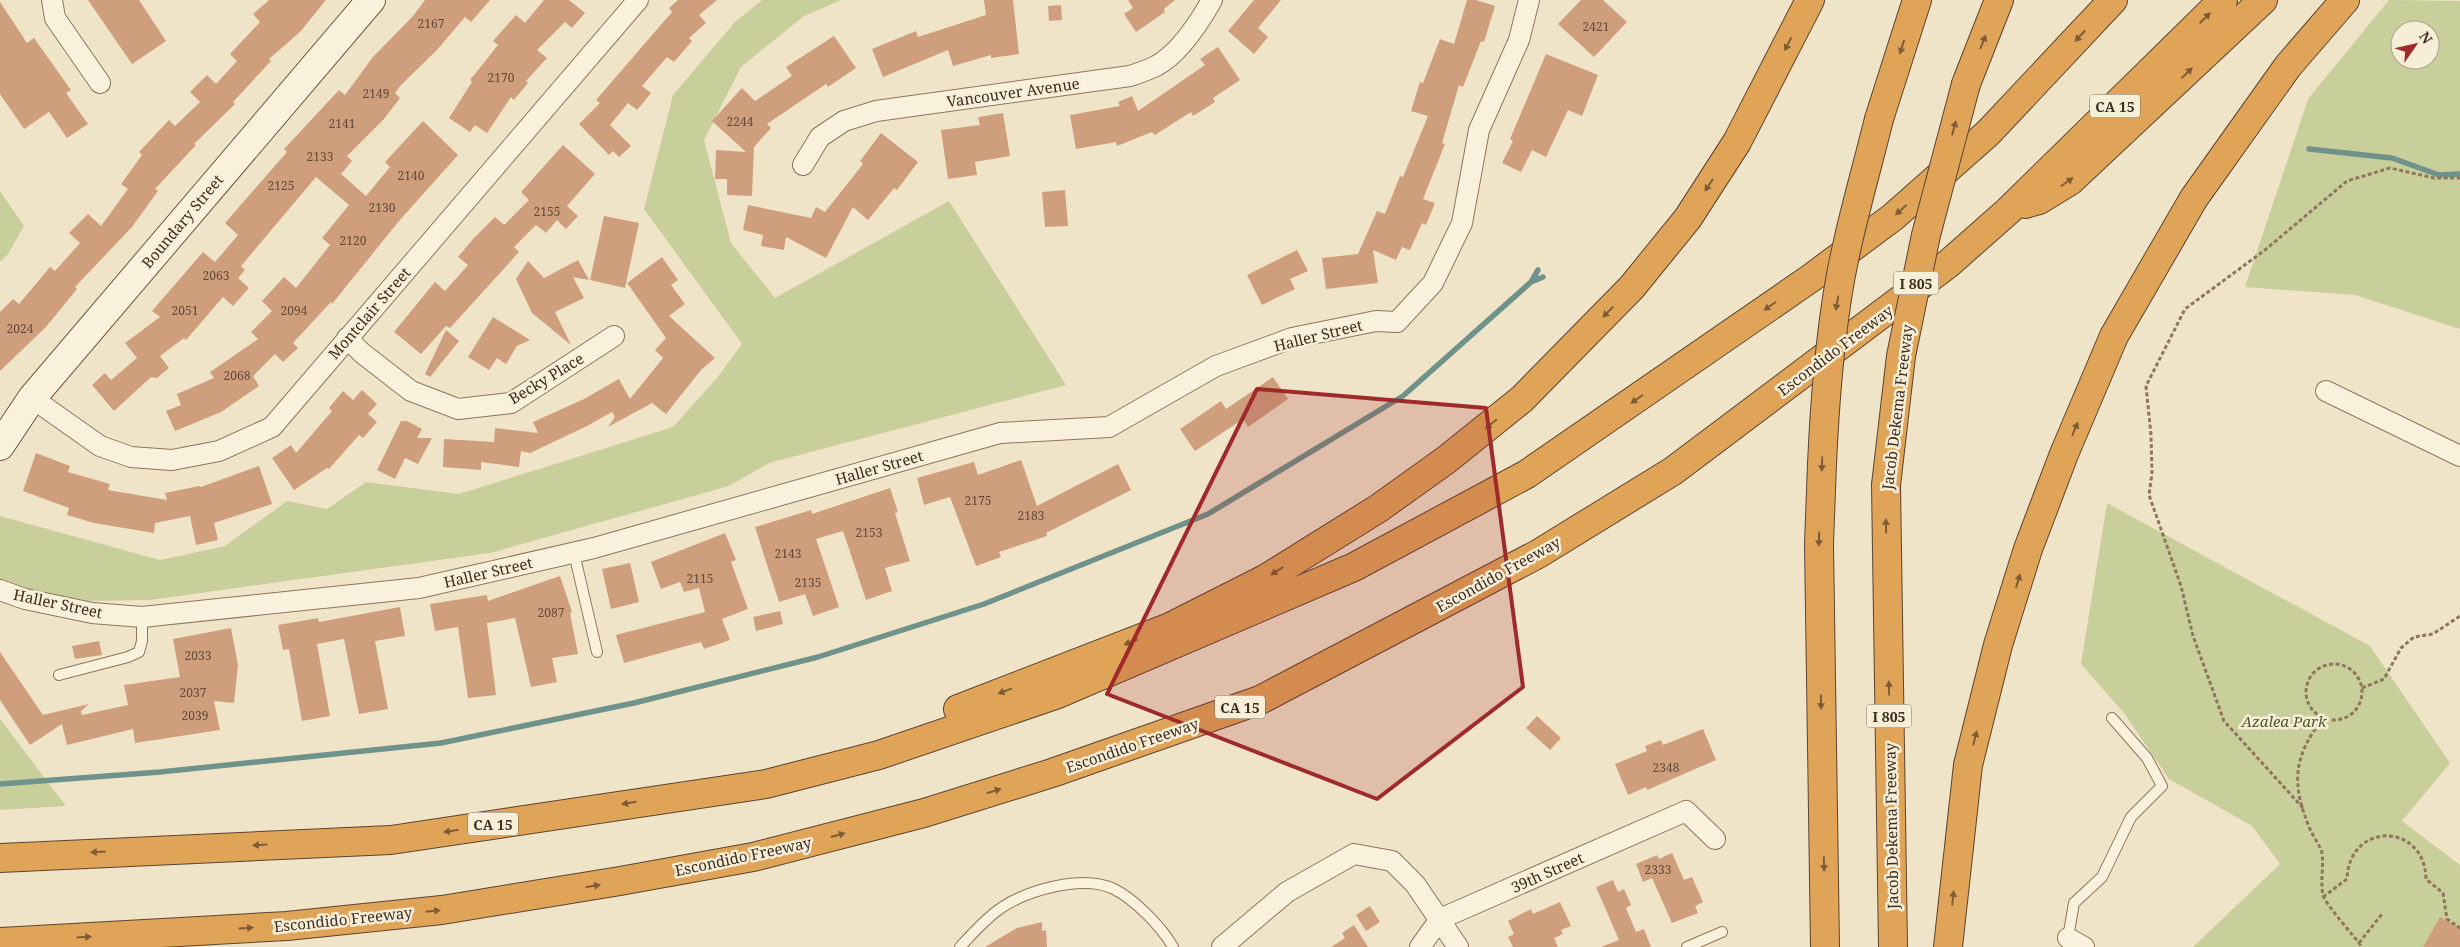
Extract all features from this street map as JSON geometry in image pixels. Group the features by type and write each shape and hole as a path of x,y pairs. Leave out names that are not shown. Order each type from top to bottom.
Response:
{"highway":[{"path":"677,796 798,764 974,703 1170,627 1265,579 1379,508 1446,460 1522,399 1632,287 1688,218 1738,142 1810,0"},
{"path":"1825,947 1819,544 1824,398 1836,303 1854,217 1879,119 1916,0"},
{"name":"Jacob Dekema Freeway","path":"1893,947 1886,485 1901,356 1926,235 1966,84 2000,0"},
{"name":"CA 15","path":"0,858 391,840 766,784 879,754 1058,694 1354,567 1527,474 1811,278 1893,218 1988,133 2113,0"},
{"name":"Escondido Freeway","path":"0,942 287,926 442,910 753,857 924,812 1043,776 1260,700 1538,554 1673,471 1948,264 2008,211 2223,0"},
{"path":"2008,211 2039,200 2070,181 2263,0"},
{"path":"1948,947 1968,765 1998,645 2014,592 2028,549 2068,445 2114,336 2194,198 2288,66 2345,0"}],"street":[{"name":"Boundary Street","path":"0,446 32,398 371,0"},
{"name":"Montclair Street","path":"32,398 100,446 131,457 172,460 219,451 272,427 346,338 638,0"},
{"name":"Vancouver Avenue","path":"803,164 820,137 844,121 876,110 1130,76 1157,65 1179,46 1204,15 1212,0"},
{"name":"Haller Street","path":"0,590 25,599 92,613 142,616 419,588 574,553 1000,433 1109,427 1216,366 1292,338 1376,321 1397,322 1433,283 1462,223 1479,130 1519,40 1529,0"},
{"path":"54,9 100,83"},
{"name":"Becky Place","path":"346,338 410,392 458,409 511,403 614,336"},
{"path":"2326,390 2460,456"},
{"name":"39th Street","path":"1440,919 1686,812 1715,839"},
{"path":"1222,947 1287,892 1354,854 1392,861 1415,884 1458,947"},
{"path":"1420,947 1440,919"}],"lane":[{"path":"574,553 597,652"},
{"path":"58,675 128,657 139,652 142,641 142,616"},
{"path":"2076,943 2074,903 2102,877 2131,817 2162,786 2147,758 2112,718"},
{"path":"960,947 985,920 1002,907 1023,896 1041,889 1090,884 1113,889 1145,912 1173,947"},
{"path":"1687,947 1722,932"}],"path":[{"path":"2303,808 2224,721 2193,636 2181,586 2149,494 2152,454 2146,386 2185,309 2265,250 2347,181 2390,168 2434,178 2460,178"},
{"path":"2362,688 2384,679 2401,648 2414,637 2433,634 2460,616"},
{"path":"2334,664 2352,670 2362,688 2360,704 2355,712 2340,720 2323,718 2309,706 2306,696 2309,677 2316,670 2334,664"},
{"path":"2323,718 2306,744 2298,773 2297,793 2321,852 2323,896 2362,947"},
{"path":"2323,896 2347,879 2351,858 2365,841 2386,835 2397,837 2416,848 2426,868 2426,879 2442,893 2446,919 2460,928"},
{"path":"2359,943 2382,914"}],"highlighted area":[{"path":"1257,389 1486,408 1523,687 1377,799 1107,694"}],"green space":[{"path":"762,0 841,0 804,16 741,67 704,140 731,243 775,298 949,201 1066,385 769,463 729,486 490,553 150,600 0,602 0,516 160,560 225,546 287,501 327,509 366,482 459,494 673,427 716,379 742,344 644,209 673,95 735,22"},
{"path":"2389,0 2460,1 2460,329 2355,295 2245,287 2308,99"},
{"path":"0,191 24,226 8,254 0,262"},
{"name":"Azalea Park","path":"2107,503 2370,646 2450,763 2402,821 2460,865 2460,947 2193,947 2280,864 2252,826 2169,779 2124,713 2081,664"},
{"path":"0,719 66,806 0,810"}],"building":[{"path":"88,0 139,0 166,41 132,64"},
{"path":"269,0 326,0 300,32 269,59 271,61 233,102 235,104 194,144 196,145 155,189 158,191 132,227 75,287 77,289 46,327 0,371 0,312 13,299 19,304 50,267 55,271 80,243 69,233 88,214 101,226 128,189 121,184 142,155 139,152 169,120 175,126 200,102 190,92 207,75 216,84 237,61 230,54 260,22 253,14"},
{"path":"425,0 490,0 471,22 465,17 437,50 401,85 395,93 400,98 384,119 347,156 352,161 341,174 366,196 390,167 385,162 423,121 458,155 399,221 332,304 331,302 293,343 298,348 283,362 275,354 253,376 259,386 221,412 175,431 166,411 181,405 177,394 214,378 210,372 258,339 251,332 272,311 262,301 284,277 296,288 330,245 322,238 349,205 316,177 241,266 245,270 238,278 249,288 233,306 223,297 186,340 184,338 160,356 169,368 157,378 151,377 114,411 92,385 105,373 111,380 137,358 125,343 160,317 152,311 203,252 215,262 238,235 225,223 287,152 284,149 339,90 345,95 373,57 413,16"},
{"path":"544,0 569,0 585,13 572,28 565,22 537,50 547,58 526,81 528,83 514,100 511,97 487,133 475,125 470,132 449,118 472,82 470,80 498,45 493,41 516,15 525,23"},
{"path":"678,0 717,0 699,15 706,23 689,38 692,41 674,62 667,57 642,86 651,93 637,110 628,103 610,125 631,146 619,157 613,151 609,155 579,124 600,103 596,100 672,12 669,8"},
{"path":"984,0 1013,0 1019,54 991,58 991,55 953,66 948,50 883,77 872,49 916,31 918,37 986,15"},
{"path":"1128,0 1175,0 1164,9 1165,12 1136,32 1124,14 1133,8"},
{"path":"1254,0 1281,0 1258,28 1268,37 1254,54 1228,31"},
{"path":"1467,0 1476,0 1495,6 1484,42 1481,41 1463,87 1459,85 1442,143 1445,144 1423,199 1435,203 1426,225 1422,223 1410,250 1402,247 1396,260 1373,250 1378,283 1326,289 1322,258 1358,254 1377,211 1385,214 1400,176 1403,177 1428,116 1411,111 1420,82 1423,83 1440,39 1454,44"},
{"path":"1581,0 1603,0 1627,22 1594,57 1558,24"},
{"path":"0,2 27,43 34,38 71,90 66,93 88,124 67,138 49,112 24,129 0,94"},
{"path":"1061,5 1062,20 1049,21 1048,6"},
{"path":"834,36 856,68 828,87 826,84 767,124 771,128 754,147 752,196 727,195 727,179 715,179 716,150 746,152 712,121 742,88 755,101 792,76 786,67"},
{"path":"1218,47 1240,80 1213,98 1215,102 1193,116 1191,112 1155,135 1152,132 1117,146 1116,142 1076,149 1070,115 1120,106 1118,102 1132,96 1138,111 1205,65 1200,59"},
{"path":"1546,54 1598,75 1582,116 1568,110 1546,157 1532,150 1521,172 1502,163 1513,141 1510,139"},
{"path":"1003,113 1010,156 975,162 977,175 948,179 941,130 980,125 978,117"},
{"path":"881,133 918,162 897,190 894,188 868,220 853,207 826,258 786,237 784,250 761,246 763,235 743,230 748,205 811,218 816,207 825,212 863,164 860,161"},
{"path":"563,145 595,174 567,206 578,216 566,229 557,220 546,233 536,225 514,247 519,252 450,328 446,326 421,354 394,332 435,282 445,291 468,265 458,257 495,217 504,225 529,200 521,192"},
{"path":"1065,190 1068,226 1045,227 1042,192"},
{"path":"604,216 639,223 625,288 590,280"},
{"path":"1297,250 1308,271 1290,279 1295,289 1262,305 1247,275"},
{"path":"662,257 678,280 671,285 685,304 669,316 715,358 701,370 666,414 652,403 608,427 615,417 612,412 530,453 521,451 519,467 481,462 481,470 443,467 444,439 494,442 495,428 538,433 533,422 584,399 619,379 630,399 663,358 655,350 666,338 627,283"},
{"path":"578,260 589,280 573,277 584,298 555,312 571,345 532,313 516,279 528,261 544,278"},
{"path":"493,317 530,340 517,346 506,364 497,358 489,370 468,357"},
{"path":"446,330 459,341 430,377 425,374"},
{"path":"1273,377 1288,399 1248,427 1243,419 1195,451 1180,429 1221,401 1226,409"},
{"path":"362,390 377,404 368,414 377,422 363,438 359,435 329,469 327,468 294,490 272,458 291,445 296,453 332,411 329,408 343,391 353,400"},
{"path":"401,421 407,421 422,429 417,438 432,438 418,464 405,458 395,479 377,470"},
{"path":"36,453 70,466 68,472 110,484 108,490 167,500 165,493 201,487 259,466 272,504 214,523 218,540 196,545 190,516 155,523 154,533 94,523 67,515 69,508 23,491"},
{"path":"1021,460 1037,506 1118,464 1131,490 1046,533 1047,536 999,552 1001,557 976,566 950,497 924,505 917,478 974,462 978,475"},
{"path":"890,488 898,512 895,513 910,561 885,568 892,591 866,600 843,531 816,539 839,607 813,616 805,594 779,602 755,527 811,510 812,514"},
{"path":"725,533 736,560 731,562 748,609 722,619 730,640 704,649 701,642 624,663 616,635 705,612 699,588 684,592 680,582 661,589 651,562"},
{"path":"630,563 639,602 611,609 602,569"},
{"path":"560,576 572,612 570,613 578,654 552,658 557,682 531,687 515,618 487,623 496,695 468,698 458,627 435,631 430,604 487,595 488,601"},
{"path":"400,607 405,636 375,641 388,709 359,714 344,639 317,644 330,716 302,721 289,649 283,650 278,625 318,618 319,622"},
{"path":"780,611 783,624 756,631 753,617"},
{"path":"231,628 238,665 234,703 214,701 220,730 135,743 133,729 67,745 62,724 30,745 0,700 0,652 43,715 89,704 81,711 82,715 128,705 124,685 180,677 173,639"},
{"path":"99,641 102,655 75,659 72,646"},
{"path":"1537,716 1561,738 1550,750 1526,728"},
{"path":"1703,729 1716,760 1647,790 1646,787 1628,795 1615,764 1647,751 1645,746 1661,740 1663,745"},
{"path":"1672,853 1684,880 1692,877 1703,902 1695,906 1698,913 1672,923 1652,878 1643,882 1636,864 1657,855 1659,859"},
{"path":"1613,880 1618,892 1624,889 1631,905 1626,908 1636,932 1644,929 1651,947 1601,947 1619,940 1596,887"},
{"path":"1560,902 1571,926 1561,930 1563,934 1554,938 1558,947 1513,947 1508,937 1514,934 1508,921 1531,909 1533,914"},
{"path":"1370,906 1380,922 1366,931 1356,915"},
{"path":"2440,917 2460,928 2460,947 2423,947"},
{"path":"1042,922 1042,931 1046,930 1047,947 985,947 1017,928"},
{"path":"1354,925 1368,947 1331,947 1345,938 1342,933"}],"waterway":[{"path":"2309,149 2392,158 2439,175 2460,174"},
{"path":"0,784 160,772 441,743 634,703 818,657 984,604 1208,514 1403,396 1531,282 1538,270"},
{"path":"1531,282 1543,277"}]}
